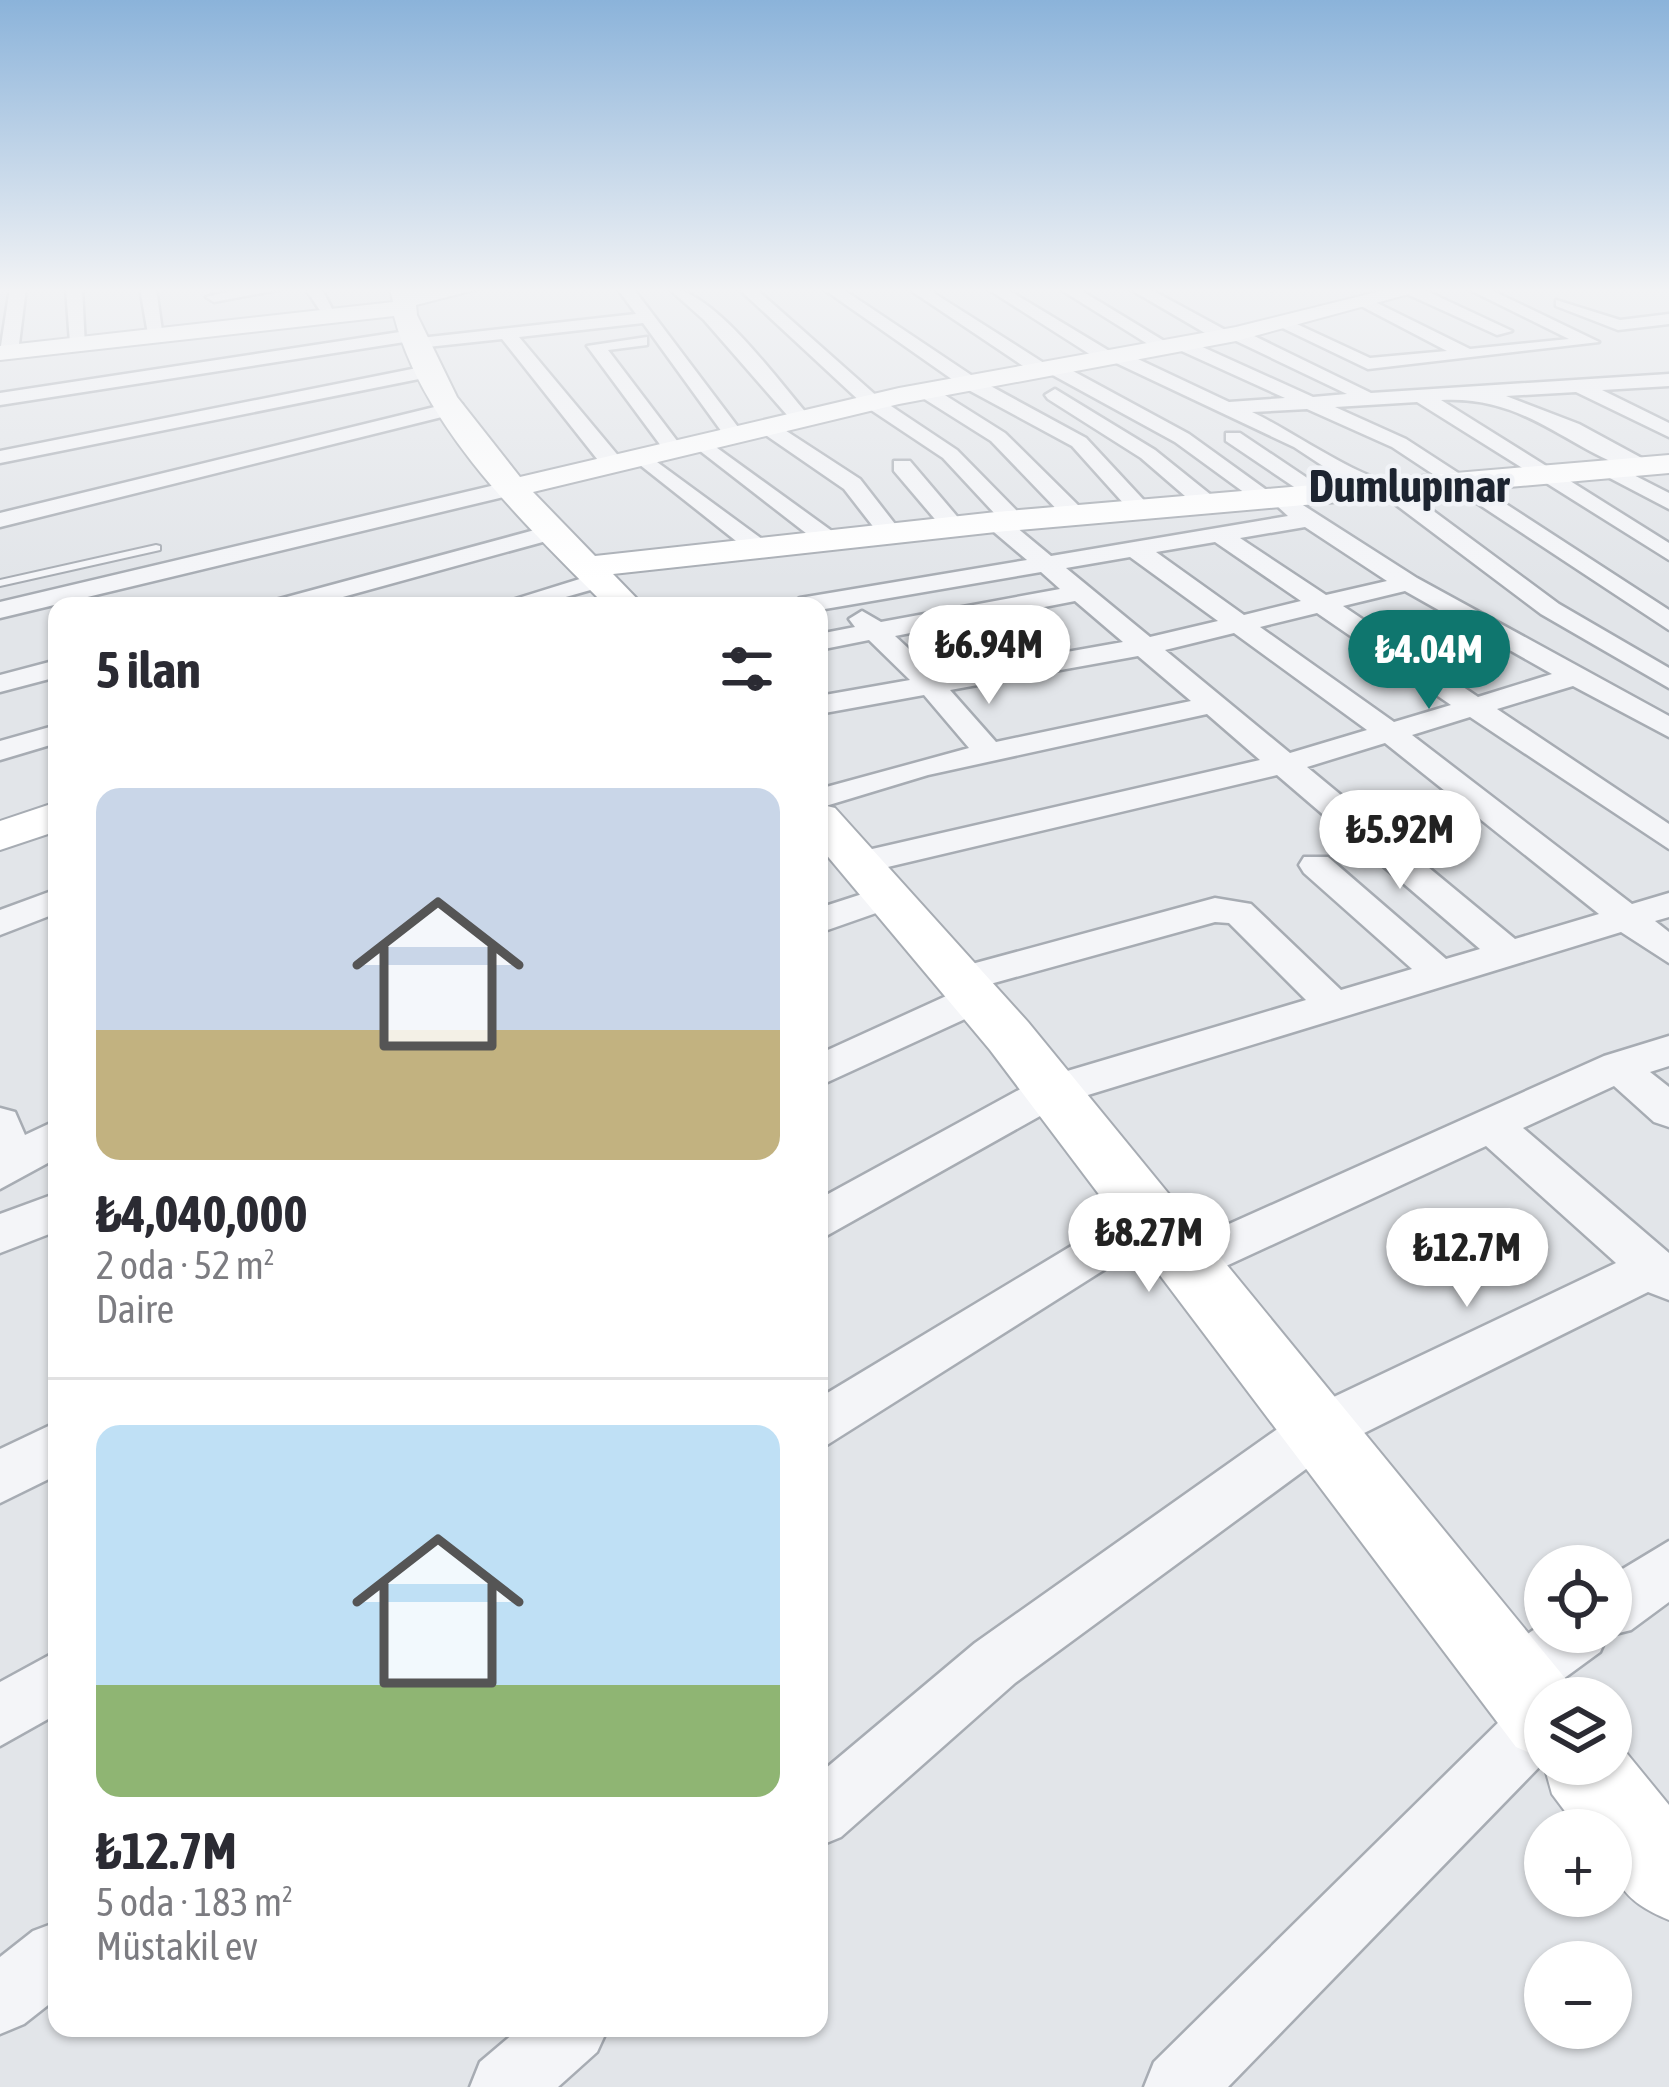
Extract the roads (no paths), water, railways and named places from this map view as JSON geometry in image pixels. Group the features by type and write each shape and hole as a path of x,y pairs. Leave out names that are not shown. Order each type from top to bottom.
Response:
{"main road":[{"path":"441,385 512,488 617,597"},
{"path":"512,488 897,392 948,385"},
{"path":"592,573 758,547 953,526 1273,499 1312,507 1382,489 1641,467"},
{"path":"0,836 48,819"},
{"path":"855,860 1051,1091 1524,1691"},
{"path":"1598,1785 1669,1875"}],"street":[{"path":"0,457 65,416 171,385"},
{"path":"0,399 65,416 309,385"},
{"path":"549,385 613,464"},
{"path":"626,385 674,449"},
{"path":"696,385 734,435"},
{"path":"771,385 801,419"},
{"path":"887,385 998,437 1076,516"},
{"path":"980,385 1079,442 1142,510"},
{"path":"1057,385 1208,504"},
{"path":"1069,385 1182,438 1273,499"},
{"path":"1147,385 1258,450 1312,507 1408,583 1669,728"},
{"path":"1168,385 1331,459 1382,489 1550,609 1668,679"},
{"path":"1275,385 1320,403 1461,482 1669,622"},
{"path":"1344,385 1373,400"},
{"path":"1224,408 1587,385"},
{"path":"1629,385 1669,400"},
{"path":"1578,386 1669,431"},
{"path":"897,392 1045,568 1148,646 1506,951"},
{"path":"1480,392 1571,428 1641,467 1669,502"},
{"path":"1421,396 1669,553"},
{"path":"0,520 454,408"},
{"path":"767,427 852,484 890,533"},
{"path":"702,443 828,539"},
{"path":"642,457 758,547"},
{"path":"902,466 953,526"},
{"path":"55,597 512,488"},
{"path":"828,602 1221,536 1312,507"},
{"path":"314,597 553,532"},
{"path":"1221,536 1669,839"},
{"path":"1138,551 1390,733 1669,951"},
{"path":"529,597 592,573"},
{"path":"828,703 1148,646 1408,583"},
{"path":"828,640 1078,593"},
{"path":"1550,609 1669,596"},
{"path":"0,610 48,599"},
{"path":"840,600 931,685 989,753"},
{"path":"0,662 48,649"},
{"path":"0,684 48,671"},
{"path":"828,906 855,860 1289,764 1576,676"},
{"path":"828,796 921,767 1215,704"},
{"path":"0,751 48,737"},
{"path":"1316,865 1438,972"},
{"path":"0,923 48,904"},
{"path":"828,1216 1051,1091 1669,905"},
{"path":"828,1066 967,989 1215,910 1239,912 1333,1005"},
{"path":"828,1421 1169,1240 1492,1125 1618,1067 1669,1051"},
{"path":"1618,1067 1669,1111"},
{"path":"828,1807 995,1663 1318,1430 1661,1274 1492,1125"},
{"path":"5,1153 48,1140"},
{"path":"0,1234 48,1215"},
{"path":"0,1477 48,1452"},
{"path":"1632,1595 1669,1569"},
{"path":"0,1716 48,1686"},
{"path":"1179,2087 1524,1717"},
{"path":"0,2000 48,1962"},
{"path":"505,2087 563,2037"}],"lane":[{"path":"0,584 156,548"}],"district":[{"name":"Dumlupınar","path":"1409,486"}]}
